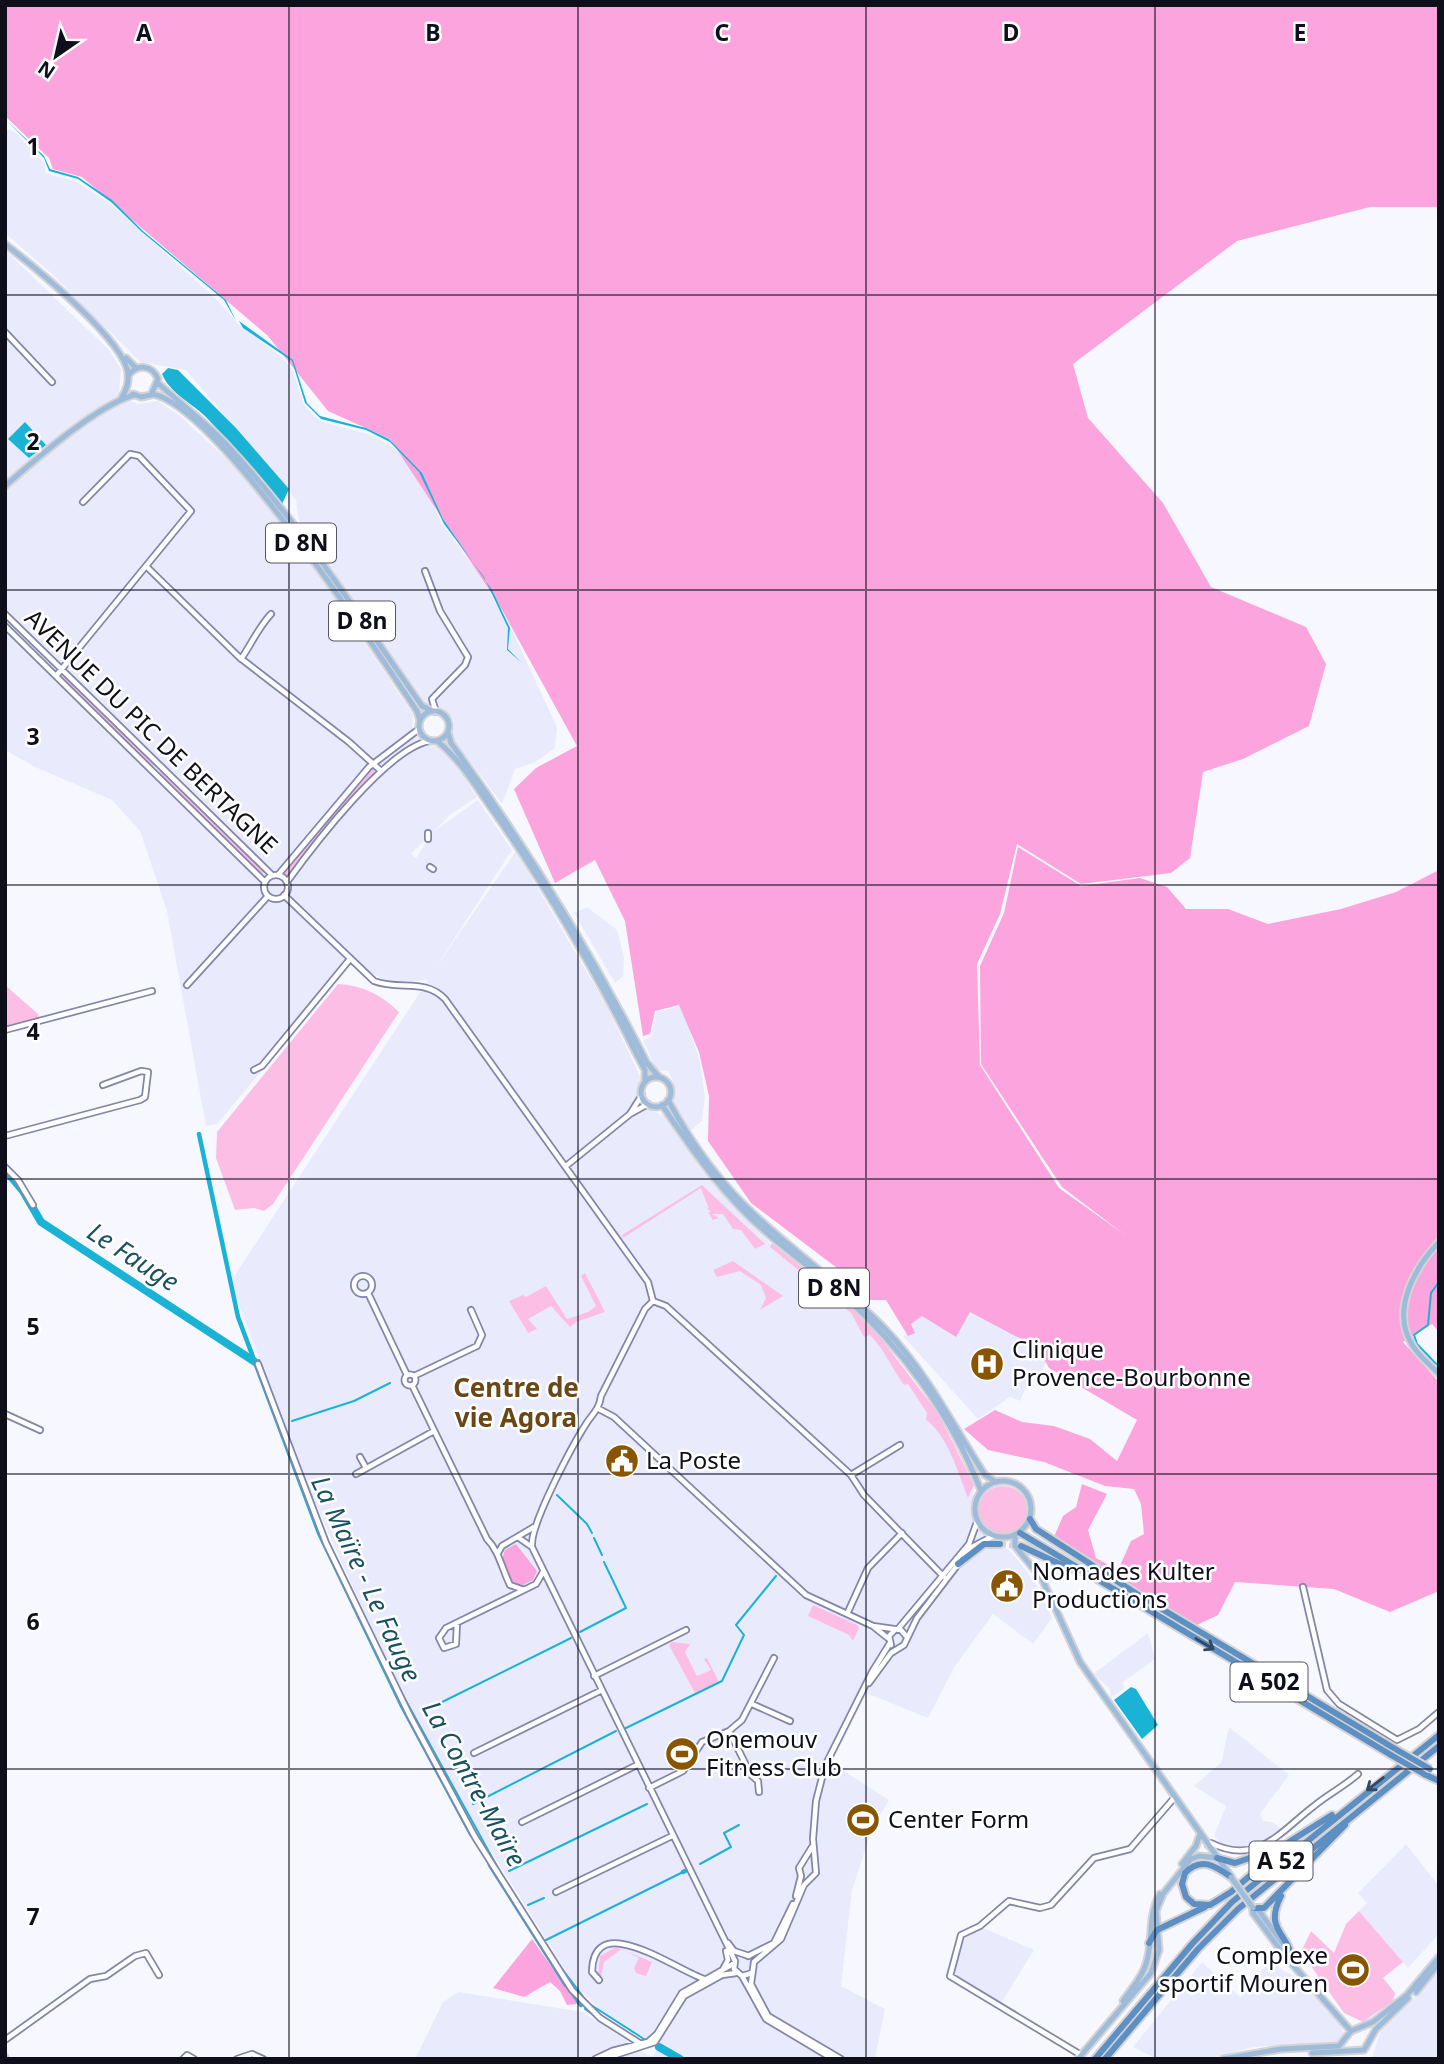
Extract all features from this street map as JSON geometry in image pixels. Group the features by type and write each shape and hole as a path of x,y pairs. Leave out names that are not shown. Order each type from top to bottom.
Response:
{"highway":[{"name":"A 502","path":"1030,1519 1043,1534 1097,1569 1397,1750 1439,1781"},
{"name":"A 502","path":"1017,1534 1030,1536 1104,1585 1391,1755 1427,1771 1439,1773"},
{"path":"958,1564 984,1544 998,1539"},
{"path":"1021,1546 1104,1585"},
{"name":"A 52","path":"1095,2059 1214,1920 1252,1885 1439,1735"},
{"name":"A 52","path":"1105,2059 1223,1923 1275,1876 1439,1746"},
{"path":"1149,1944 1157,1930 1231,1892 1284,1846 1351,1804"},
{"path":"1253,1908 1265,1908 1358,1811"},
{"path":"1217,1858 1236,1863 1284,1846"},
{"path":"1210,1905 1194,1904 1186,1897 1182,1884 1185,1873 1194,1865 1203,1863 1231,1877"},
{"path":"1284,1890 1276,1907 1274,1924 1291,1951 1292,1961"}],"main road":[{"path":"5,242 90,315 136,368 151,369 159,384 152,394 121,399 38,457 5,486"},
{"path":"5,242 96,324 119,353 128,376 128,387 121,399"},
{"path":"128,376 136,368"},
{"name":"D 8n","path":"159,384 208,426 253,474 295,527 422,706 434,711"},
{"path":"128,387 134,395"},
{"name":"D 8N","path":"152,394 174,402 205,430 274,508 410,699 420,721"},
{"path":"434,711 447,719 450,743 484,789 594,959 647,1063 670,1088 668,1100 662,1105 648,1104 642,1096 645,1070 599,979 514,841 447,749 437,741 429,741 419,729 420,721 434,711"},
{"path":"437,741 447,732"},
{"path":"645,1081 659,1077"},
{"name":"D 8N","path":"668,1100 706,1160 756,1217 841,1287 888,1332 927,1380 985,1475 996,1482"},
{"name":"D 8N","path":"662,1105 705,1168 737,1205 862,1312 899,1353 943,1415 981,1491"},
{"path":"1439,1242 1412,1279 1404,1318 1412,1345 1439,1374"},
{"path":"1036,1570 977,1522 975,1504 981,1491 996,1482 1014,1483 1024,1490 1031,1504 1030,1519 1017,1534 1015,1546 1036,1570 1080,1662 1253,1908 1259,1911 1292,1961 1349,2034 1354,2050"},
{"path":"998,1539 1017,1534"},
{"path":"1102,2030 1143,1973 1152,1907 1196,1846 1200,1834"},
{"path":"1196,1846 1208,1844"},
{"path":"1079,2057 1151,1973 1159,1950 1156,1911 1163,1894 1185,1865 1199,1856 1208,1844"},
{"path":"1199,1856 1217,1858"},
{"path":"1223,2059 1281,2049 1330,2049 1339,2046 1349,2034 1381,2017 1407,1995 1439,1957"},
{"path":"1239,2059 1281,2052 1364,2050 1371,2044 1371,2036 1424,1983 1439,1964"},
{"path":"1360,2027 1371,2036"},
{"path":"1364,2050 1365,2059"}],"street":[{"path":"5,332 52,382"},
{"path":"56,676 189,518 189,506 139,456 130,454 83,502"},
{"path":"148,568 241,659 380,770"},
{"path":"425,570 440,611 468,657 460,672 432,699 434,711"},
{"name":"AVENUE DU PIC DE BERTAGNE","path":"5,614 275,875"},
{"path":"241,659 256,638 257,630 271,614"},
{"name":"AVENUE DU PIC DE BERTAGNE","path":"5,626 265,882"},
{"path":"268,896 265,882 275,875 373,763 419,729"},
{"path":"284,895 287,882 380,770 420,742 429,741"},
{"path":"154,772 160,764"},
{"path":"275,875 287,882"},
{"path":"268,896 276,899 284,895"},
{"path":"284,895 374,981 387,986 420,985 434,988 445,999 648,1282 653,1301"},
{"path":"187,985 268,896"},
{"path":"254,1070 262,1066 350,959"},
{"path":"5,1030 152,991"},
{"path":"5,1136 140,1100 145,1097 148,1072 141,1071 103,1086"},
{"path":"630,1114 642,1096"},
{"path":"566,1166 630,1114 648,1104"},
{"path":"5,1167 19,1180 33,1205"},
{"path":"368,1277 372,1269"},
{"path":"368,1277 360,1276 354,1285 358,1293 368,1293"},
{"path":"368,1277 373,1286 368,1293"},
{"path":"368,1293 407,1375 405,1382 412,1385"},
{"path":"653,1301 645,1309 601,1396 599,1409 587,1422 534,1527 532,1546 740,1975 766,2019 833,2059"},
{"path":"653,1301 666,1306 851,1475 864,1495 944,1577"},
{"path":"407,1375 414,1376 477,1346 482,1335 471,1310"},
{"path":"258,1364 326,1543 410,1716 475,1837 572,1990 600,2018 641,2044"},
{"path":"414,1376 412,1385 498,1553 499,1563 510,1585 524,1590"},
{"path":"599,1409 614,1417 806,1595 873,1626 897,1630 906,1636"},
{"path":"5,1414 40,1430"},
{"path":"356,1474 365,1466 434,1431"},
{"path":"851,1475 900,1445"},
{"path":"360,1457 365,1466"},
{"path":"841,2059 768,2016 751,1984 754,1962 781,1939 809,1879 816,1873 813,1846 816,1801 825,1766 889,1641 969,1544 977,1522"},
{"path":"498,1553 502,1546 534,1527"},
{"path":"847,1614 868,1568 902,1532"},
{"path":"519,1538 532,1546"},
{"path":"491,1543 502,1546"},
{"path":"863,1692 887,1658 904,1645 906,1636 958,1564"},
{"path":"457,1623 456,1644 444,1648 439,1638 446,1628 536,1584 543,1571"},
{"path":"536,1584 553,1592"},
{"path":"505,1599 510,1585"},
{"path":"1303,1587 1327,1690 1339,1704 1397,1740 1419,1729 1439,1712"},
{"path":"873,1626 899,1647"},
{"path":"594,1676 686,1630"},
{"path":"649,1788 687,1768 702,1742 729,1731 742,1720 774,1658"},
{"path":"474,1753 600,1690"},
{"path":"752,1704 790,1721"},
{"path":"729,1731 751,1775 758,1781 759,1792"},
{"path":"522,1822 637,1765"},
{"path":"1208,1844 1237,1853 1275,1840 1314,1805 1358,1774"},
{"path":"1079,2057 950,1976 963,1933 980,1926 1009,1901 1040,1908 1051,1905 1094,1858 1130,1849 1175,1797"},
{"path":"556,1892 672,1836"},
{"path":"595,2059 612,2051 641,2044 657,2034 673,2003 686,1989 720,1972 745,1955 771,1945 779,1936 801,1876 799,1868 813,1846"},
{"path":"803,1862 809,1861 816,1865"},
{"path":"801,1876 809,1879"},
{"path":"718,1932 731,1949 754,1962"},
{"path":"718,1932 728,1958 720,1972"},
{"path":"599,1980 592,1972 593,1959 604,1945 612,1942 627,1943 686,1973 704,1979"},
{"path":"5,2040 90,1979 106,1976 142,1954 149,1956 159,1975"},
{"path":"686,1973 686,1989"},
{"path":"603,2059 654,2042 684,1996 722,1975 752,1973"},
{"path":"237,2059 252,2054 263,2059"},
{"path":"183,2059 187,2055 194,2059"}],"shaded area":[{"path":"5,5 1439,5 1439,207 1370,207 1237,241 1073,364 1088,418 1163,503 1211,587 1306,627 1326,664 1309,726 1243,759 1203,772 1190,858 1171,873 1081,884 1017,844 1000,914 977,964 980,1065 1059,1188 1125,1235 1062,1187 981,1064 980,966 1004,913 1018,847 1081,886 1140,878 1167,887 1186,909 1228,909 1268,924 1341,909 1396,892 1439,870 1439,1332 1432,1324 1403,1342 1439,1382 1439,1591 1390,1612 1334,1589 1235,1582 1218,1615 1195,1626 1054,1537 1063,1516 1076,1507 1082,1484 1107,1494 1088,1530 1096,1558 1118,1570 1131,1541 1144,1534 1141,1504 1134,1489 1105,1486 1044,1462 988,1450 964,1429 995,1410 1022,1422 1054,1426 1090,1439 1117,1461 1137,1420 1049,1368 1038,1348 970,1312 956,1337 922,1316 911,1324 915,1333 908,1336 886,1300 868,1300 841,1271 751,1203 708,1141 709,1096 699,1052 679,1005 655,1011 650,1034 643,1036 625,921 595,860 555,883 514,789 536,768 577,746 501,608 390,439 328,411 268,336 82,177 53,169 49,158 5,116"},
{"path":"5,130 12,130 36,153 45,164 45,173 77,182 112,205 217,300 239,325 283,358 293,371 304,405 320,421 374,436 394,448 421,479 442,524 476,570 511,628 557,727 555,748 534,763 515,769 502,804 452,737 454,720 443,708 427,705 299,521 296,500 186,370 140,362 54,276 5,233"},
{"path":"5,250 110,351 121,369 119,391 128,400 139,404 158,401 179,415 231,463 259,495 322,578 413,715 412,732 423,744 440,747 477,797 451,814 433,832 478,800 512,850 434,970 516,851 605,1003 641,1078 637,1095 654,1112 666,1116 701,1169 732,1205 770,1243 842,1300 881,1342 953,1440 975,1484 971,1505 973,1522 1012,1553 1035,1582 1052,1618 1033,1644 993,1614 955,1666 928,1718 866,1693 830,1762 889,1800 872,1829 852,1890 841,1986 885,2009 875,2059 415,2059 443,2002 458,1992 583,2012 648,2055 653,2056 659,2045 609,2018 574,1984 481,1835 401,1690 348,1577 312,1495 233,1290 233,1278 428,980 390,983 368,971 356,959 217,1124 206,1126 167,911 140,831 112,800 35,767 5,750","holes":["433,832 416,858 411,854"]},
{"path":"63,675 154,763 153,767 62,679"},
{"path":"371,768 376,773 288,878 282,873"},
{"path":"164,771 264,870 262,875 159,775 159,772"},
{"path":"587,907 617,930 624,957 623,977 615,983 574,913"},
{"path":"338,984 371,992 399,1012 273,1204 264,1211 254,1208 235,1210 216,1158 217,1132"},
{"path":"5,985 38,1014 40,1020 5,1028"},
{"path":"682,1006 700,1062 705,1097 702,1121 690,1131 672,1102 674,1084 668,1071 656,1070 643,1040 651,1037 656,1012"},
{"path":"702,1185 765,1244 755,1249 741,1230 733,1229 723,1214 712,1214 719,1218 713,1220 708,1212 711,1212 703,1205 709,1209 701,1188 623,1238 622,1235"},
{"path":"772,1243 853,1309 883,1341 938,1413 974,1485 968,1498 947,1445 926,1420 927,1413 908,1384 904,1385 876,1341 870,1335 864,1337 851,1313 770,1247"},
{"path":"733,1261 783,1296 760,1310 766,1298 761,1285 740,1271 717,1277 713,1270"},
{"path":"585,1273 605,1312 576,1322 570,1327 551,1306 528,1319 537,1329 528,1333 509,1301 523,1295 526,1297 546,1286 567,1319 588,1312 596,1306 581,1276"},
{"name":"Clinique Provence-Bourbonne","path":"970,1303 990,1313 1049,1356 1042,1371 1031,1376 1020,1401 1010,1397 978,1419 903,1336 913,1327 908,1319"},
{"path":"1003,1486 1020,1493 1027,1510 1020,1527 1003,1534 986,1527 979,1510 986,1493"},
{"path":"516,1544 537,1571 533,1580 521,1586 512,1581 502,1559 505,1550"},
{"path":"813,1605 857,1625 859,1628 853,1641 849,1635 808,1616"},
{"path":"1148,1633 1155,1659 1122,1683 1125,1688 1111,1698 1109,1688 1093,1674"},
{"path":"672,1642 690,1644 685,1652 697,1676 711,1670 704,1659 707,1658 719,1682 695,1693 669,1645"},
{"path":"1229,1727 1289,1775 1260,1814 1263,1821 1272,1822 1283,1830 1273,1839 1245,1846 1223,1846 1214,1836 1226,1806 1194,1786 1221,1763"},
{"path":"1406,1844 1439,1886 1439,1934 1408,1968 1359,1911 1367,1903 1358,1893"},
{"name":"Complexe sportif Mouren","path":"1359,1911 1403,1962 1383,1978 1395,1993 1393,2001 1363,2022 1344,2013 1301,1952 1311,1931 1334,1953 1346,1924"},
{"path":"981,1927 1034,1950 1000,2005 951,1973 962,1936"},
{"path":"532,1939 578,2004 567,2005 560,1991 550,1982 524,1997 493,1988"},
{"path":"616,1947 622,1949 604,1962 601,1977 598,1975 600,1956"},
{"path":"626,1951 652,1962 646,1976 636,1973 634,1968 639,1958"},
{"path":"1272,1958 1282,1970 1297,1977 1340,2025 1344,2034 1337,2042 1253,2047 1209,2059 1157,2059 1133,2047 1202,1962 1240,1997"},
{"path":"1439,1967 1439,2059 1371,2059 1383,2025 1420,1992"}],"water":[{"path":"5,119 44,156 50,169 78,177 112,200 143,231 226,300 236,321 224,300 142,232 111,202 78,179 49,171 44,158"},
{"path":"239,321 293,360 307,403 320,416 366,428 389,439 422,473 443,519 473,562 444,524 419,472 390,442 366,430 321,419 305,403 292,361 243,328"},
{"path":"168,368 178,370 236,428 289,489 282,504 205,416 170,387 162,374"},
{"path":"25,422 46,445 29,458 8,439"},
{"path":"486,581 510,628 508,649 522,663 507,650 508,628"},
{"path":"1131,1687 1136,1689 1158,1725 1142,1739 1114,1700"}],"waterway":[{"name":"La Maïre - Le Fauge","path":"199,1134 238,1317 319,1533 402,1706 471,1834"},
{"name":"Le Fauge","path":"7,1172 23,1191 41,1222 255,1362"},
{"path":"1439,1282 1431,1293 1428,1325 1414,1335 1417,1344 1439,1367"},
{"name":"La Contre-Maïre","path":"255,1362 259,1360 328,1541 351,1589"},
{"path":"292,1421 354,1401 390,1383"},
{"path":"557,1495 587,1524 592,1533"},
{"path":"594,1538 602,1555"},
{"path":"580,1632 626,1608 604,1562"},
{"path":"624,1729 722,1681 744,1635 736,1625 776,1576"},
{"path":"424,1711 571,1638"},
{"name":"La Contre-Maïre","path":"394,1679 499,1870"},
{"path":"473,1804 616,1731"},
{"path":"509,1871 647,1804"},
{"path":"700,1864 731,1847 724,1833 739,1825"},
{"name":"La Maïre - Le Fauge","path":"490,1865 566,1985"},
{"path":"544,1941 683,1872"},
{"path":"528,1905 544,1898"},
{"name":"La Contre-Maïre","path":"556,1961 588,2003 644,2039"},
{"name":"La Maïre - Le Fauge","path":"572,1992 581,2005"},
{"path":"585,2009 627,2038"},
{"path":"659,2047 680,2059"}],"tunnel":[{"path":"1000,1544 1019,1546"}],"place":[{"name":"Clinique Provence-Bourbonne","path":"987,1364"},
{"name":"La Poste","path":"622,1461"},
{"name":"Nomades Kulter Productions","path":"1007,1586"},
{"name":"Onemouv Fitness Club","path":"682,1754"},
{"name":"Center Form","path":"863,1820"},
{"name":"Complexe sportif Mouren","path":"1353,1970"}],"district":[{"name":"Centre de vie Agora","path":"516,1403"}]}
